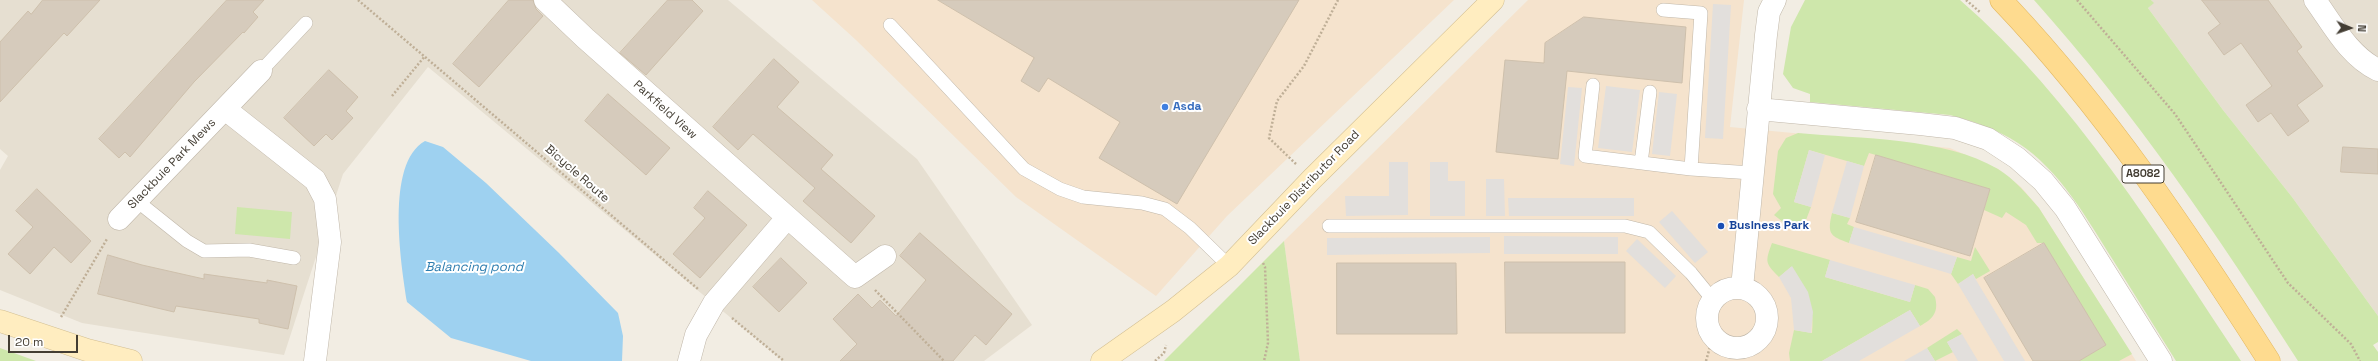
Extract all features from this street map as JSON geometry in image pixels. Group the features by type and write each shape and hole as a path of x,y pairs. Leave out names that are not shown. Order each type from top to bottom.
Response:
{"main road":[{"name":"A8082","path":"2001,0 2088,101 2142,173 2269,361"}],"street":[{"name":"Parkfield View","path":"545,0 787,218 855,277"},
{"name":"Slackbuie Distributor Road","path":"1102,361 1173,312 1229,266 1312,179 1493,0"},
{"path":"2315,0 2347,45 2368,65 2378,70"},
{"path":"1742,288 1758,110 1770,4"},
{"name":"Slackbuie Park Mews","path":"119,219 261,71"},
{"name":"Slackbuie Park Mews","path":"225,109 315,180 325,199 330,242 315,361"},
{"path":"1758,110 1955,128 1988,139 2017,158 2038,176 2060,202 2161,361"},
{"path":"689,361 696,335 714,303 787,218"},
{"path":"855,277 885,256"},
{"path":"1742,288 1759,297 1765,305 1767,324 1763,334 1757,341 1739,348 1724,345 1713,336 1707,318 1713,300 1726,290 1742,288"},
{"path":"0,321 49,338 131,361"}],"lane":[{"path":"1663,10 1701,12 1691,169"},
{"path":"261,71 306,23"},
{"path":"890,25 1024,169 1060,189 1082,197 1142,203 1164,210 1190,228 1229,266"},
{"path":"1593,85 1585,156 1691,169 1752,173"},
{"path":"1641,163 1650,92"},
{"path":"137,200 187,241 204,251 249,250 294,258"},
{"path":"1329,226 1625,226 1639,228 1649,232 1691,273 1713,300"}],"path":[{"name":"Bicycle Route","path":"358,0 784,361"},
{"path":"1312,179 1269,138 1277,101 1304,66 1338,0"},
{"path":"2077,0 2175,114 2288,283 2351,344 2360,361"},
{"path":"392,96 425,56"},
{"path":"49,338 119,219"},
{"path":"1250,244 1265,267 1268,343 1264,361"},
{"path":"855,277 880,293 944,361"},
{"path":"1706,361 1713,336"}],"shaded area":[{"path":"0,0 728,0 917,159 1032,325 984,361 783,361 428,67 343,174 284,355 82,323 0,290 0,170 8,156 0,149"},
{"path":"812,0 1454,0 1227,216 1156,296 1016,197 856,40"},
{"path":"1528,0 1744,0 1730,127 1950,148 1998,169 2021,187 2039,208 2136,361 1300,361 1284,241"},
{"path":"2151,0 2378,0 2378,316 2292,197 2223,110 2148,8 2153,3"},
{"path":"1713,4 1731,5 1723,139 1705,138"},
{"path":"1606,86 1640,90 1632,152 1598,148"},
{"path":"1568,87 1582,88 1574,166 1560,164"},
{"path":"1659,92 1677,94 1670,156 1652,154"},
{"path":"1809,150 1825,155 1811,207 1794,202"},
{"path":"1847,161 1864,166 1850,218 1832,213"},
{"path":"1389,162 1408,162 1408,215 1346,216 1345,196 1389,196"},
{"path":"1430,162 1448,162 1448,181 1465,181 1465,216 1430,216"},
{"path":"1486,179 1504,179 1505,216 1486,216"},
{"path":"1508,198 1634,198 1634,216 1509,216"},
{"path":"1672,211 1708,252 1695,263 1659,222"},
{"path":"1854,227 1957,257 1951,274 1849,243"},
{"path":"1504,236 1618,237 1618,254 1504,254"},
{"path":"1490,237 1490,253 1327,255 1327,238"},
{"path":"1637,239 1676,276 1665,288 1626,251"},
{"path":"1830,260 1915,285 1910,302 1825,277"},
{"path":"1792,266 1808,292 1813,312 1811,333 1794,330 1791,298 1779,277"},
{"path":"1973,274 2025,361 2004,361 1958,284"},
{"path":"1910,310 1920,326 1859,361 1822,361"},
{"path":"1962,334 1978,361 1958,361 1947,342"},
{"path":"1927,348 1935,361 1904,361"}],"green space":[{"path":"1805,0 1960,0 2001,39 2040,80 2077,125 2146,218 2241,361 2176,361 2072,196 2047,167 2018,143 1985,126 1950,115 1810,102 1810,94 1793,88 1783,74 1791,27"},
{"path":"2034,0 2151,0 2154,3 2148,8 2223,110 2292,197 2378,316 2378,342 2373,345 2378,352 2378,361 2298,361 2237,267 2174,175 2071,42"},
{"path":"1798,133 1901,141 1927,145 1953,151 1998,169 2015,182 2039,208 2132,354 2119,361 2079,361 2106,345 2044,243 2037,243 2026,225 2006,212 2002,218 1984,210 1990,189 1869,153 1864,166 1809,150 1794,202 1811,207 1806,220 1797,224 1783,222 1774,215 1781,208 1773,194 1778,151 1786,138"},
{"path":"237,207 292,212 290,239 235,234"},
{"path":"1832,213 1850,218 1847,224 1854,227 1849,243 1834,236 1830,230"},
{"path":"1284,241 1300,361 1164,361"},
{"path":"1772,243 1830,260 1825,277 1910,302 1915,285 1928,289 1935,297 1936,307 1934,314 1932,318 1920,326 1910,310 1822,361 1790,361 1789,353 1794,330 1812,333 1812,314 1808,298 1791,267 1779,277 1769,265 1767,258"},
{"path":"1975,247 1990,271 1976,279 1973,274 1958,284 1951,274 1957,257 1971,261"},
{"path":"1957,329 1962,334 1947,342 1953,352 1935,361 1927,348"},
{"path":"0,348 36,361 0,361"}],"water":[{"name":"Balancing pond","path":"425,141 443,147 486,183 559,253 618,313 623,336 622,361 531,361 451,338 407,302 400,240 400,192 404,170 412,153"}],"building":[{"path":"43,0 100,0 67,36 64,33 0,102 0,42 28,11 31,14"},
{"path":"227,0 264,0 253,12 258,17 244,33 243,32 194,82 130,157 125,152 119,158 99,139"},
{"path":"509,0 533,0 536,9 543,16 479,87 453,64"},
{"path":"668,0 692,0 703,11 646,75 620,53"},
{"name":"Asda","path":"938,0 1299,0 1177,204 1099,158 1120,122 1048,78 1039,92 1021,81 1034,58"},
{"path":"2202,0 2268,0 2302,47 2297,51 2323,86 2297,105 2309,121 2288,136 2271,113 2258,122 2246,105 2272,86 2241,43 2224,55 2208,33 2220,24"},
{"path":"1584,17 1686,27 1682,83 1567,71 1558,159 1496,152 1505,60 1544,63 1545,43"},
{"path":"774,59 799,82 777,107 833,155 821,169 875,216 851,243 803,201 815,188 753,134 738,150 713,127"},
{"path":"329,70 358,97 346,111 353,118 332,140 326,134 314,146 284,118"},
{"path":"608,94 670,148 646,175 585,121"},
{"path":"2343,147 2378,149 2378,174 2341,172"},
{"path":"1876,155 1990,189 1970,256 1856,222"},
{"path":"37,189 91,241 71,263 54,247 30,274 8,254 33,227 16,211"},
{"path":"708,191 747,225 700,278 673,254 705,218 694,208"},
{"path":"920,233 1012,314 986,345 975,335 953,361 840,361 857,344 833,319 858,294 872,308 880,300 896,316 926,280 900,256"},
{"path":"2044,243 2106,345 2079,361 2033,361 1984,278"},
{"path":"108,255 142,265 204,279 204,274 267,283 267,280 297,286 288,329 259,323 259,319 176,306 174,312 98,294"},
{"path":"781,258 807,283 779,312 753,287"},
{"path":"1505,262 1625,262 1625,333 1506,333"},
{"path":"1337,263 1456,263 1457,334 1337,334"}],"place":[{"name":"Asda","path":"1165,107"},
{"name":"Business Park","path":"1721,226"}]}
